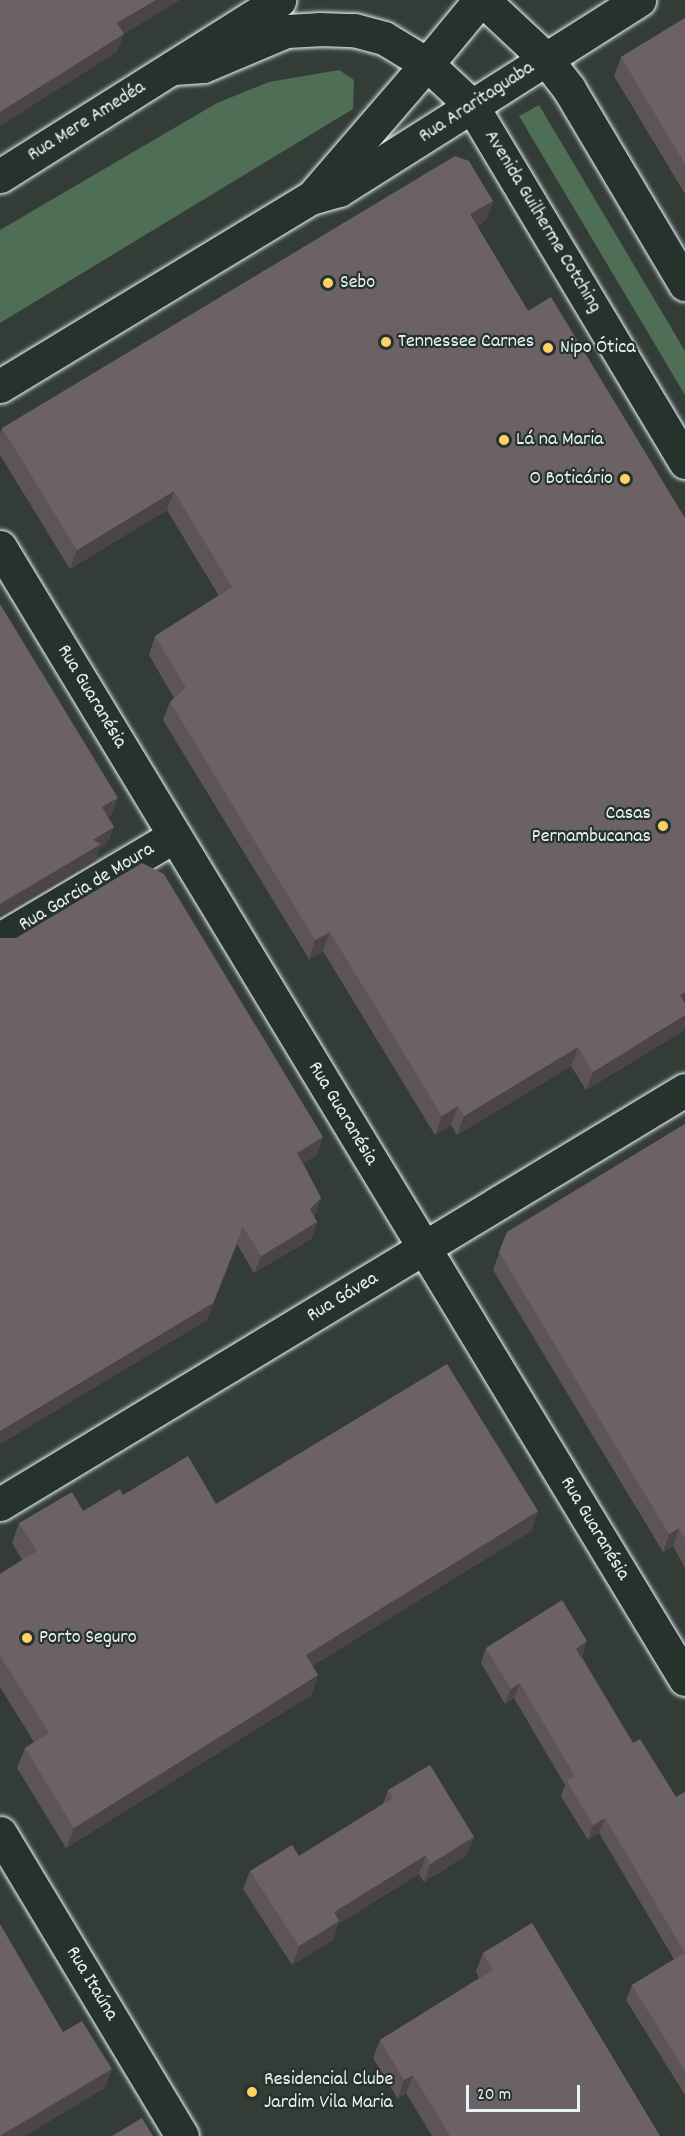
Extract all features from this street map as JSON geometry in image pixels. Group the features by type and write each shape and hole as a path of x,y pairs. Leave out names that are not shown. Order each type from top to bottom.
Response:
{"street":[{"name":"Rua Mere Amedéa","path":"0,176 279,0"},
{"path":"481,0 545,58 569,89 685,284"},
{"name":"Rua Araritaguaba","path":"311,198 481,0"},
{"name":"Rua Araritaguaba","path":"0,386 311,198 339,190 639,0"},
{"name":"Rua Mere Amedéa","path":"174,68 203,66 286,31 354,30 384,38 427,64 472,106"},
{"name":"Avenida Guilherme Cotching","path":"472,106 685,462"},
{"name":"Rua Guaranésia","path":"0,547 685,1679"},
{"name":"Rua Garcia de Moura","path":"0,939 174,836"},
{"name":"Rua Gávea","path":"0,1504 425,1250 685,1090"},
{"name":"Rua Itaúna","path":"0,1833 182,2136"}],"green space":[{"path":"339,70 354,80 353,109 0,323 0,230 217,103 269,82"},
{"path":"539,105 685,351 685,395 519,116"}],"building":[{"path":"0,0 156,0 117,23 124,34 0,112"},
{"path":"685,18 685,164 621,57"},
{"path":"455,156 469,161 493,201 470,214 528,311 551,297 685,518 685,992 680,995 685,1004 685,1015 593,1072 578,1047 464,1116 458,1106 442,1116 330,932 315,940 170,702 186,688 155,636 232,587 174,491 77,550 2,428"},
{"path":"0,604 118,798 102,807 114,827 93,840 101,844 0,904"},
{"path":"142,863 164,874 323,1137 297,1153 321,1198 310,1209 317,1222 261,1256 243,1227 213,1303 0,1431 0,938 16,938"},
{"path":"685,1124 685,1538 679,1528 669,1534 499,1252 507,1232"},
{"path":"447,1364 538,1511 306,1655 318,1675 74,1828 25,1748 49,1733 0,1656 0,1574 37,1551 19,1523 72,1492 83,1511 120,1489 123,1495 188,1456 216,1504"},
{"path":"562,1600 587,1641 576,1649 633,1743 640,1739 676,1797 685,1792 685,1953 605,1818 593,1825 567,1781 575,1776 520,1683 511,1689 486,1648"},
{"path":"430,1765 474,1837 430,1864 426,1855 334,1912 339,1921 299,1946 250,1871 292,1845 299,1856 393,1798 388,1790"},
{"path":"532,1923 660,2136 450,2136 413,2075 404,2080 380,2040 493,1970 483,1953"},
{"path":"0,1924 63,2032 82,2021 112,2069 0,2136"},
{"path":"685,1953 685,2071 632,1985"},
{"path":"142,2118 153,2136 112,2136"}],"place":[{"name":"Sebo","path":"328,283"},
{"name":"Tennessee Carnes","path":"386,342"},
{"name":"Nipo Ótica","path":"548,348"},
{"name":"Lá na Maria","path":"504,440"},
{"name":"O Boticário","path":"625,479"},
{"name":"Casas Pernambucanas","path":"663,826"},
{"name":"Porto Seguro","path":"27,1638"},
{"name":"Residencial Clube Jardim Vila Maria","path":"252,2092"}]}
